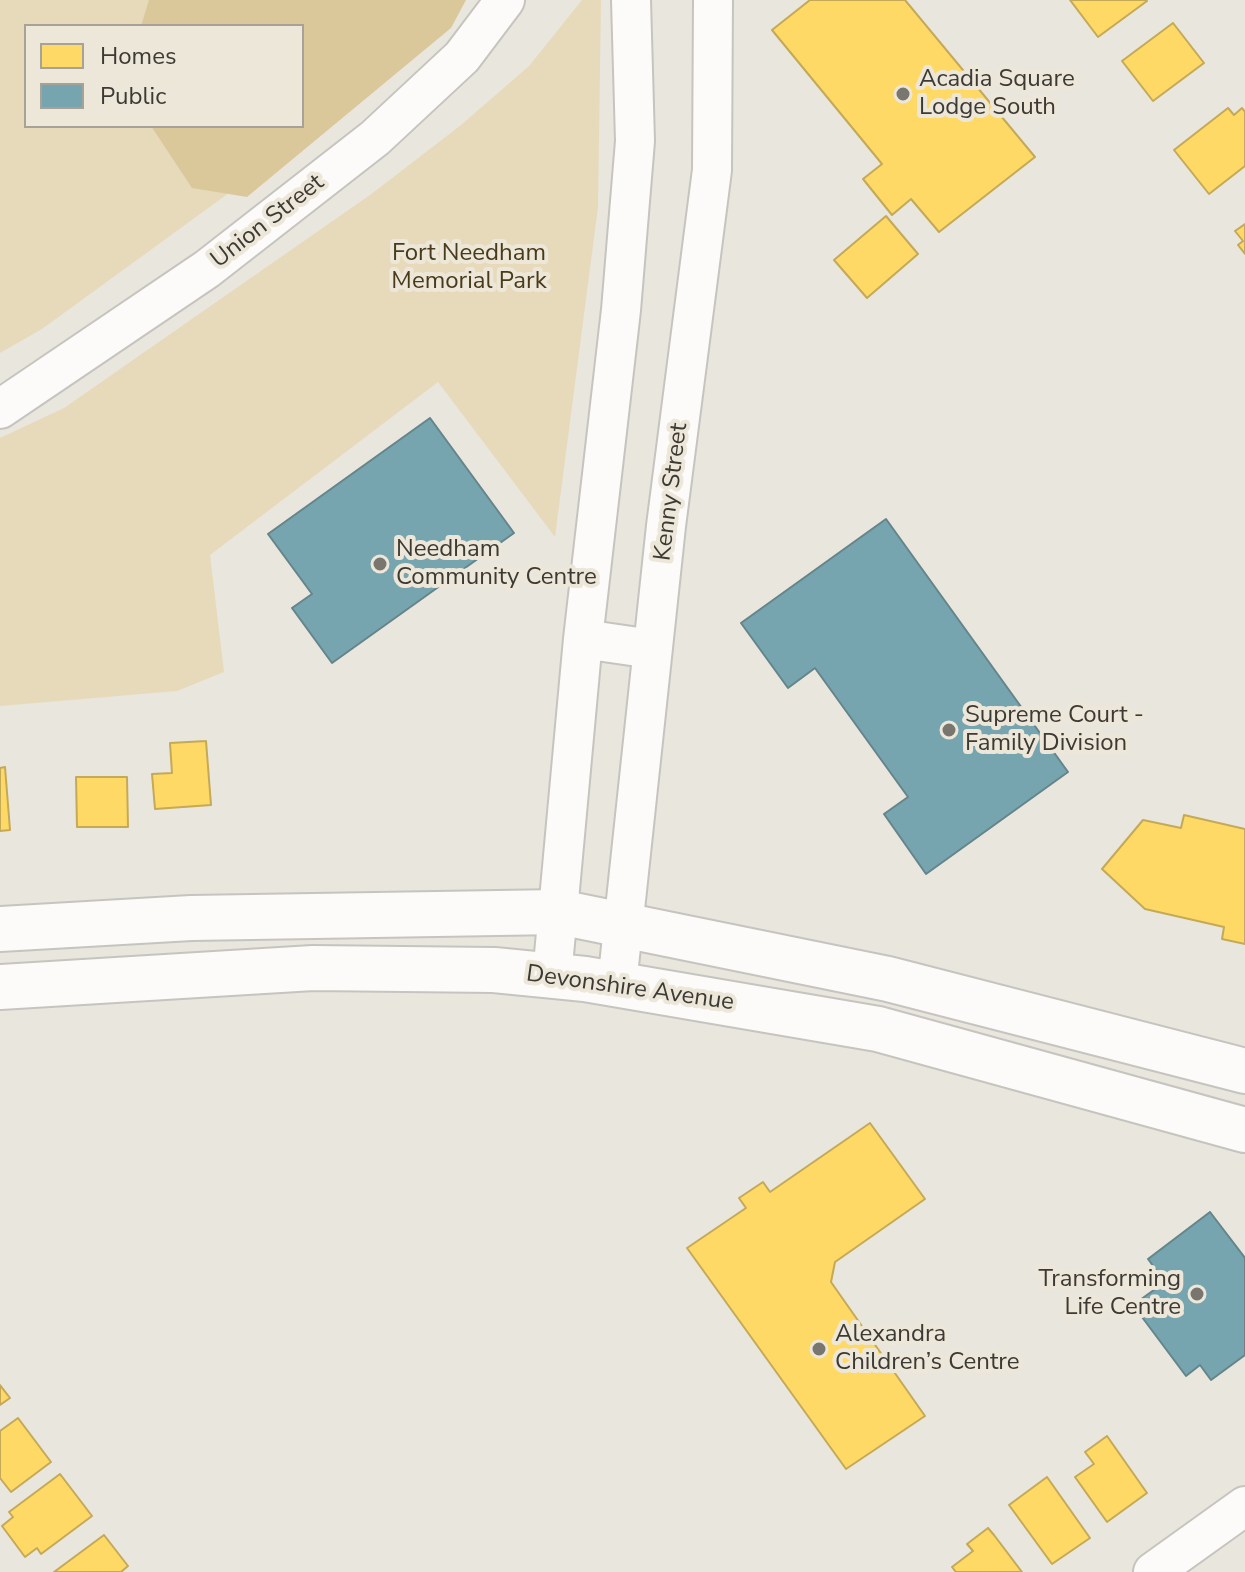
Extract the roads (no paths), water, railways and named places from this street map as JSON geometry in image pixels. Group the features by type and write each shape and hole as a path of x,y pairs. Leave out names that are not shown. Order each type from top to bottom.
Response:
{"street":[{"name":"Union Street","path":"0,409 207,269 375,138 462,57 505,0"},
{"path":"552,976 583,639 621,310 635,141 631,0"},
{"name":"Kenny Street","path":"617,984 621,922 652,649 712,170 713,0"},
{"path":"583,639 652,649"},
{"path":"0,929 191,918 559,912 621,922 888,979 1245,1071"},
{"name":"Devonshire Avenue","path":"0,987 313,968 494,970 552,976 617,984 878,1029 1245,1130"},
{"path":"1153,1572 1245,1506"}],"place":[{"name":"Acadia Square Lodge South","path":"903,94"},
{"name":"Needham Community Centre","path":"380,564"},
{"name":"Supreme Court - Family Division","path":"949,730"},
{"name":"Transforming Life Centre","path":"1197,1294"},
{"name":"Alexandra Children’s Centre","path":"819,1349"}],"park label":[{"name":"Fort Needham Memorial Park","path":"469,268"}]}
